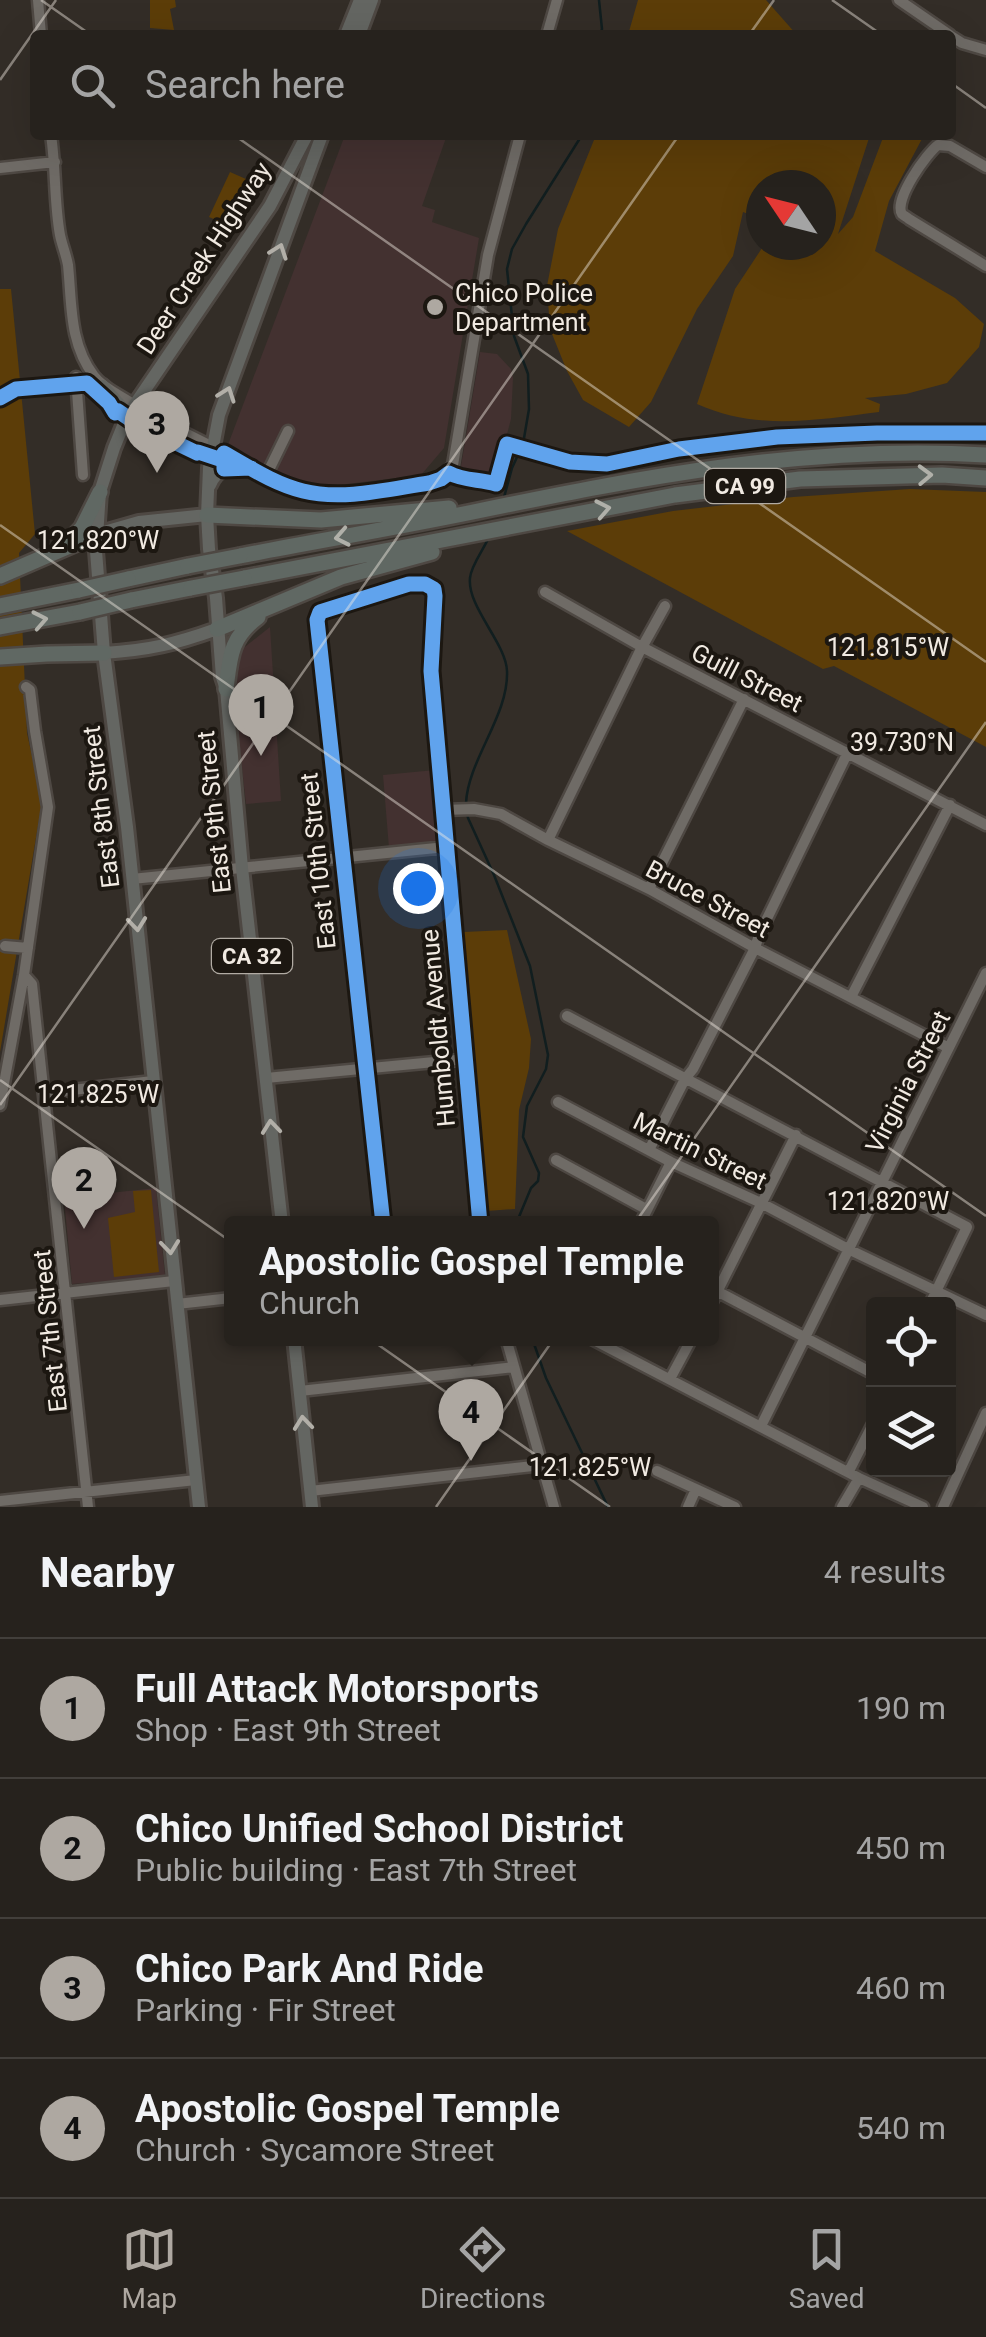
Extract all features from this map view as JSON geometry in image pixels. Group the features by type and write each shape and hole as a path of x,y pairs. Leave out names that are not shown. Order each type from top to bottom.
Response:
{"highway":[{"name":"CA 99","path":"0,606 671,473 796,457 940,452 986,455"},
{"name":"CA 99","path":"0,628 190,588 473,538 675,495 800,479 942,475 986,478"},
{"path":"59,551 82,528 100,492"},
{"path":"206,514 322,520 471,506 484,510"},
{"path":"0,576 97,534"},
{"path":"217,629 342,577 473,538"},
{"path":"226,689 231,652 240,634 259,616 300,594"},
{"path":"0,657 104,653"}],"main road":[{"path":"348,30 360,0"},
{"path":"362,30 372,0"},
{"name":"Deer Creek Highway","path":"134,404 270,206 304,140"},
{"name":"Deer Creek Highway","path":"206,514 208,468 219,415 320,140"},
{"path":"103,386 121,406 124,422"},
{"name":"East 8th Street","path":"134,404 100,492 97,575 199,1507"},
{"path":"208,492 220,470 251,468"},
{"path":"97,534 139,522 206,514"},
{"name":"East 9th Street","path":"206,514 281,1216"},
{"path":"104,653 147,650 217,629"},
{"path":"295,1346 312,1507"}],"street":[{"path":"38,0 41,30"},
{"path":"548,30 556,0"},
{"path":"899,0 944,30"},
{"path":"956,39 986,50"},
{"path":"51,140 74,330 87,366 103,386 143,412 266,476 304,492 336,495 429,483 449,472 456,454 488,255 519,140"},
{"path":"986,167 950,146 938,144 904,193 900,209 909,219 986,266"},
{"path":"0,168 55,162"},
{"path":"83,475 76,377 87,366"},
{"path":"266,476 288,432"},
{"name":"East 10th Street","path":"382,1216 316,620 320,612 409,584 426,584 434,589"},
{"name":"Humboldt Avenue","path":"434,589 430,671 447,810 446,847 479,1216"},
{"name":"Guill Street","path":"545,592 642,647 986,825"},
{"path":"548,840 665,606"},
{"path":"0,1106 24,974 48,799 30,690 26,687"},
{"path":"649,889 744,699"},
{"path":"649,1150 755,948 848,752"},
{"path":"851,997 950,805"},
{"name":"Bruce Street","path":"447,810 501,814 947,1047"},
{"path":"132,879 446,847"},
{"path":"5,946 28,948"},
{"name":"East 7th Street","path":"24,974 32,984 88,1507"},
{"name":"Virginia Street","path":"761,1426 947,1047 985,979"},
{"path":"567,1016 967,1226 934,1297"},
{"path":"266,1078 466,1059"},
{"path":"45,1093 153,1081"},
{"name":"Martin Street","path":"558,1102 671,1162 986,1314"},
{"path":"719,1281 796,1135"},
{"path":"556,1160 646,1209"},
{"path":"643,1216 671,1162"},
{"path":"0,1300 174,1281"},
{"path":"719,1293 866,1370"},
{"path":"176,1304 224,1299"},
{"path":"508,1346 554,1507"},
{"path":"606,1346 910,1504 923,1507"},
{"path":"670,1378 688,1346"},
{"path":"300,1390 514,1367"},
{"path":"943,1507 982,1429 986,1413"},
{"path":"848,1471 866,1437"},
{"path":"310,1490 542,1465"},
{"path":"657,1471 736,1507"},
{"path":"842,1507 859,1478"},
{"path":"0,1502 196,1480"},
{"path":"688,1507 696,1489"}],"shaded area":[{"path":"150,0 175,0 176,7 170,9 174,30 150,28"},
{"path":"638,0 766,0 793,30 629,30"},
{"path":"343,140 445,140 422,206 435,210 432,222 479,238 444,448 421,475 322,487 271,473 226,450"},
{"path":"594,140 868,140 838,234 853,217 882,140 921,140 889,201 875,251 955,298 984,324 979,347 947,383 906,394 865,398 880,404 879,412 764,421 697,404 735,289 754,260 836,260 836,170 746,170 746,213 743,212 733,256 697,309 651,402 629,427 583,400 550,329 547,286 558,229"},
{"path":"230,172 255,183 234,228 209,217"},
{"path":"0,289 11,289 35,534 19,553 27,733 42,802 0,1052"},
{"path":"480,352 497,354 511,369 513,378 511,419 495,480 460,472"},
{"path":"910,489 986,492 986,747 834,666 823,669 567,531 673,511"},
{"path":"270,627 281,801 246,804 234,698 235,673 241,650"},
{"path":"435,770 441,844 389,848 383,775"},
{"path":"507,930 531,1039 529,1068 519,1110 515,1209 487,1211 464,932"},
{"path":"156,1188 165,1275 72,1284 64,1198"},
{"path":"151,1190 159,1272 114,1277 108,1218 135,1212 133,1191"}],"waterway":[{"path":"599,0 602,30"},
{"path":"503,501 523,444 529,409 528,374 514,336 507,269 512,249 579,140"},
{"path":"466,803 468,787 506,688 505,660 471,589 473,568 489,537"},
{"path":"467,811 530,966 548,1055 546,1069 527,1106 523,1137 539,1173 538,1181 519,1216"},
{"path":"535,1346 546,1378 608,1507"}],"cycle path":[{"path":"0,398 16,389 87,383 115,413 118,411 197,453 222,460"},
{"path":"251,468 224,469 224,453 292,488 318,494 350,494 429,483 449,473 496,484 507,444 570,462 607,464 679,449 777,437 986,433"},
{"path":"382,1216 317,620 320,612 409,584 425,584 434,589 435,596 431,671 479,1216"}],"place":[{"name":"Chico Police Department","path":"435,307"},
{"name":"Chico Park And Ride","path":"157,473"},
{"name":"Full Attack Motorsports","path":"261,756"},
{"name":"Chico Unified School District","path":"84,1229"},
{"name":"Apostolic Gospel Temple","path":"471,1461"}]}
